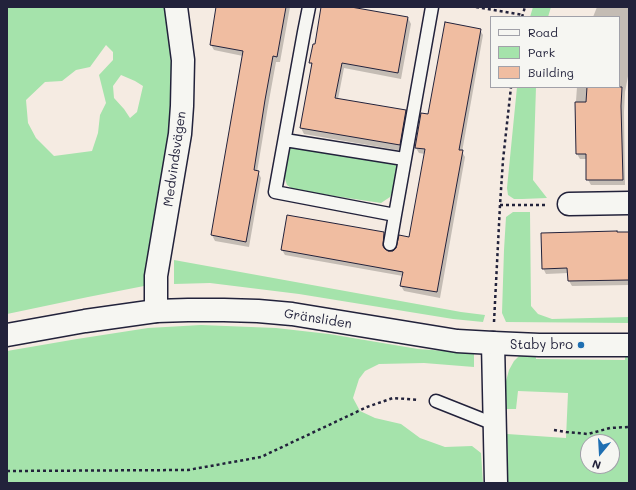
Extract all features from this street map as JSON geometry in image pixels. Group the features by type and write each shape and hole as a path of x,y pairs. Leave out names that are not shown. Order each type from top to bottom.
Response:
{"street":[{"name":"Medvindsvägen","path":"156,311 156,276 178,142 182,106 183,60 176,7"},
{"path":"569,204 629,203"},
{"name":"Gränsliden","path":"7,335 85,321 156,311 258,311 292,314 457,341 493,344 629,346"},
{"path":"493,344 496,483"}],"lane":[{"path":"309,7 275,192 395,215"},
{"path":"390,244 432,7"},
{"path":"285,140 404,159"},
{"path":"436,401 494,424"}],"path":[{"path":"476,7 523,16 525,7"},
{"path":"493,344 503,160 511,88"},
{"path":"500,205 569,204"},
{"path":"7,472 188,470 261,457 367,407 393,398 436,401"},
{"path":"554,430 588,434 610,428 629,427"}],"green space":[{"path":"7,7 165,7 170,46 172,85 169,130 144,286 7,314","holes":["106,45 113,52 113,60 99,75 106,103 100,115 98,133 92,151 54,156 36,138 28,123 26,100 45,82 62,81 76,70 90,67","121,75 143,86 137,112 130,118 114,98 113,86"]},
{"path":"533,7 551,7 548,16 530,16"},
{"path":"517,88 536,88 533,180 547,198 514,199 508,195 507,188"},
{"path":"289,144 398,162 394,189 390,197 381,203 294,190 287,185 284,176"},
{"path":"513,212 530,212 531,306 538,314 552,319 629,317 629,323 506,322 502,313 506,217"},
{"path":"174,260 461,312 485,315 483,322 453,319 299,294 210,283 174,284"},
{"path":"201,325 276,328 329,334 418,349 474,353 474,367 424,363 379,364 365,371 359,379 353,398 360,411 375,418 401,424 420,438 445,447 472,446 481,453 483,483 7,483 7,351 148,328"},
{"path":"535,351 536,359 625,360 625,351 629,351 629,483 508,483 507,434 566,438 568,393 518,391 516,409 505,409 506,381 509,370 514,361 521,354"}],"building":[{"path":"216,7 286,7 277,57 273,56 265,100 254,170 259,171 246,242 211,235 243,51 210,45"},
{"path":"321,7 351,7 408,17 398,73 342,63 335,98 406,110 400,145 300,128 312,63 309,63 313,44 315,44"},
{"path":"445,22 481,29 459,150 463,150 437,292 400,286 403,272 281,250 287,215 384,232 383,246 388,251 393,251 396,248 399,235 409,237 425,149 415,148 421,113 428,114"},
{"path":"622,87 621,106 623,180 586,180 586,154 576,154 575,102 586,102 587,88"},
{"path":"629,232 629,280 568,281 567,268 542,269 541,233"}],"place":[{"name":"Staby bro","path":"581,345"}]}
